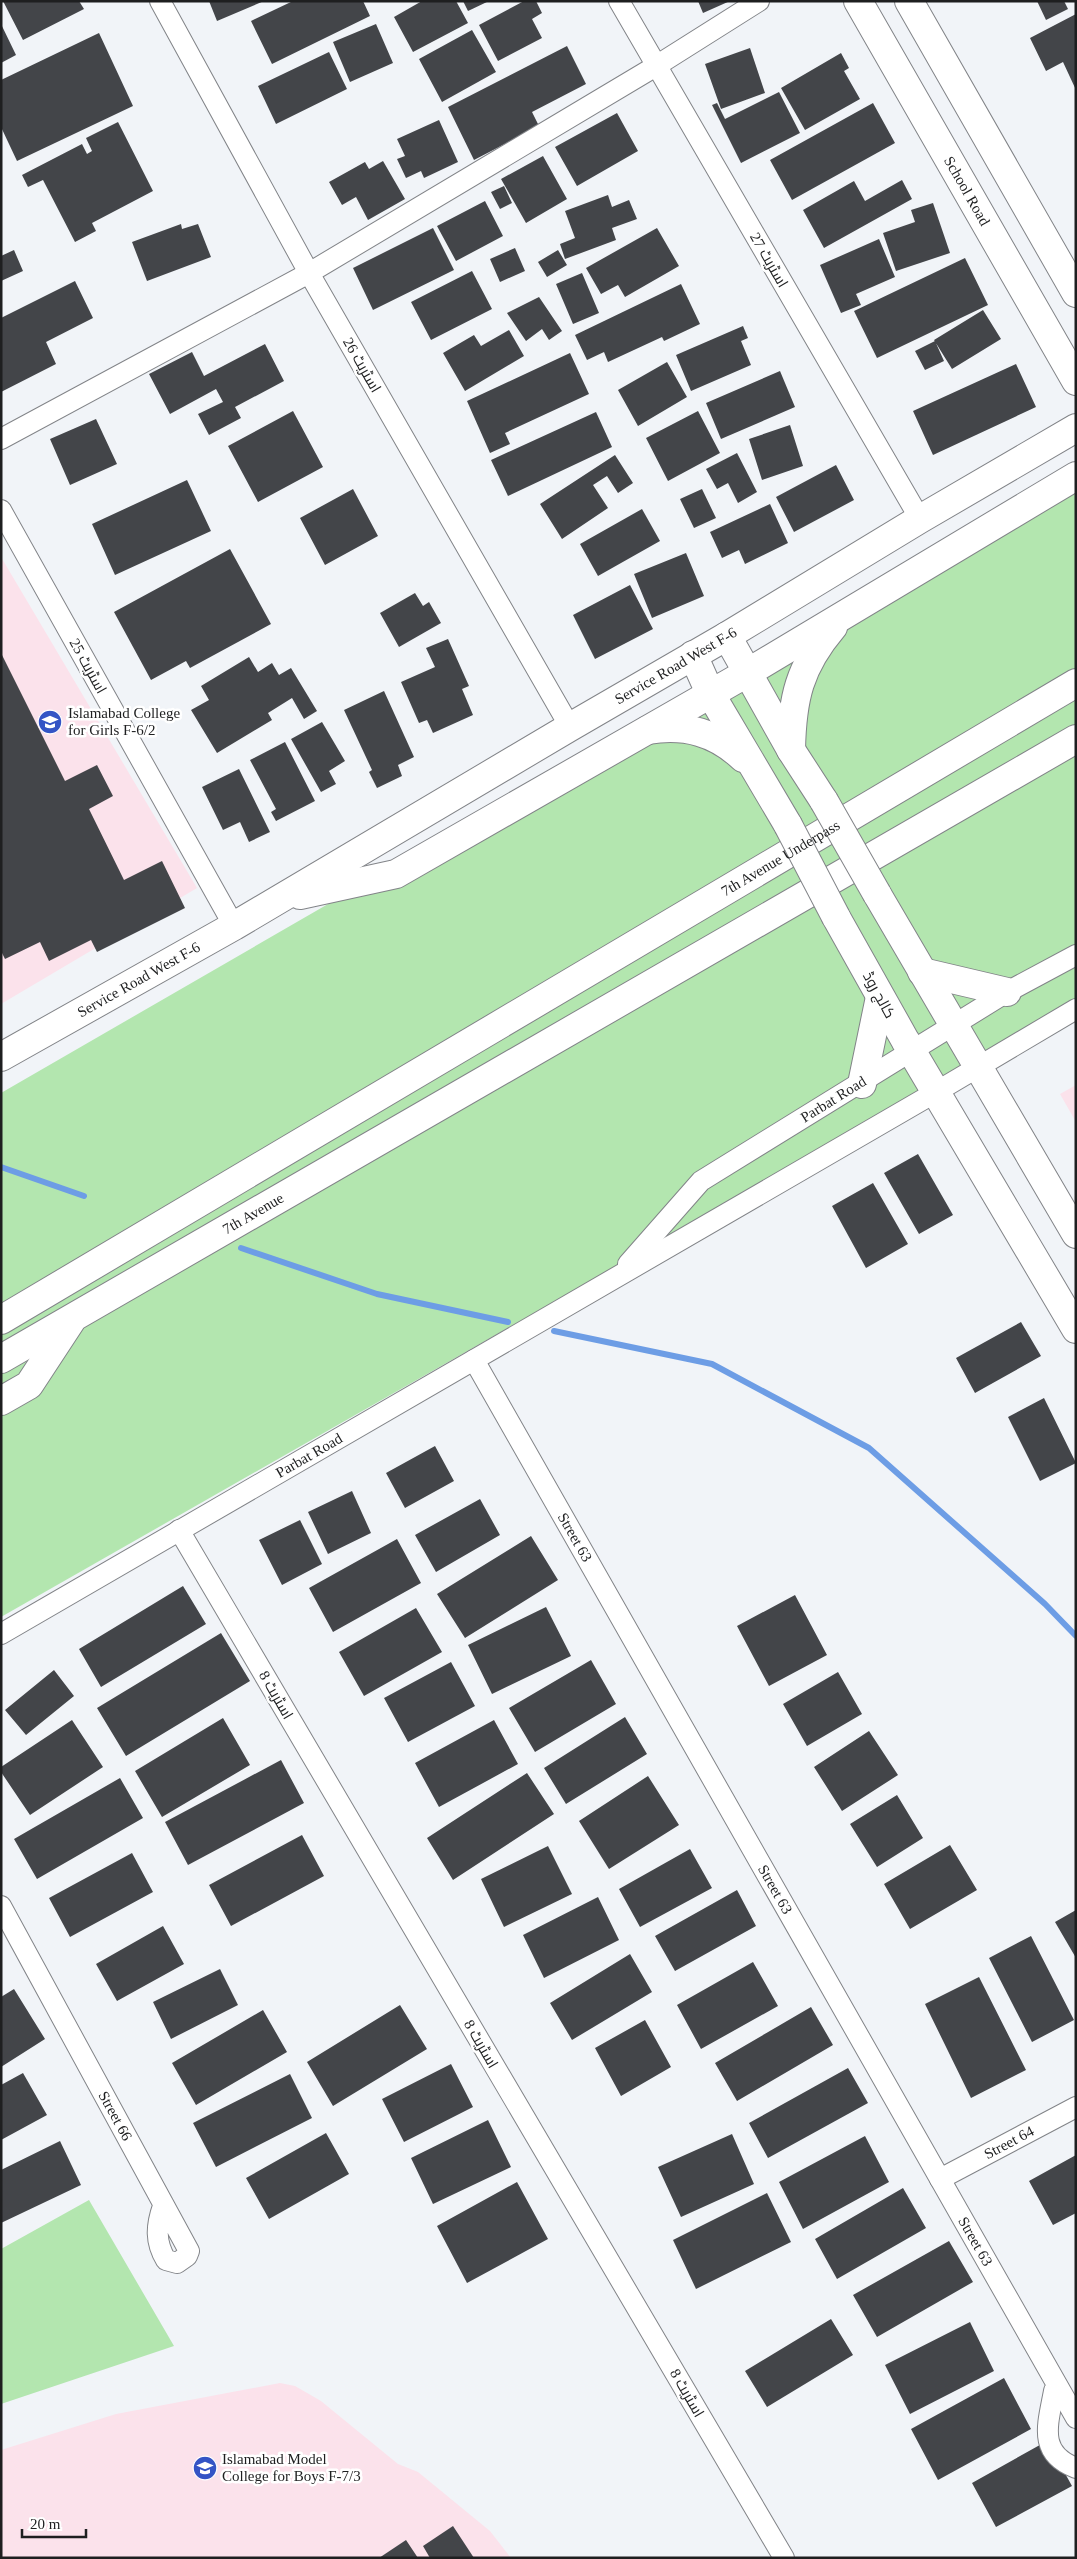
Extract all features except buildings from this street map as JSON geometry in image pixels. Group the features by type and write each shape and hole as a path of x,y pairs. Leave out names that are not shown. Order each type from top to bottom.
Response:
{"street":[{"name":"اسٹریٹ 26","path":"160,1 309,272 570,726"},
{"name":"اسٹریٹ 27","path":"619,1 920,518"},
{"path":"1,439 309,272 656,66 759,1"},
{"name":"School Road","path":"858,1 1076,381"},
{"path":"909,1 1076,293"},
{"name":"Service Road West F-6","path":"1,1057 234,926 570,726 727,636 920,518 1076,428"},
{"name":"Service Road West F-6","path":"274,901 396,874 842,617 1076,476"},
{"name":"اسٹریٹ 25","path":"1,510 234,926"},
{"path":"791,750 792,713 801,677 818,645 842,617"},
{"path":"727,636 746,673 791,750 824,801 953,1026 1076,1234"},
{"name":"کالج روڈ","path":"693,655 710,693 751,766 788,825 880,997 1076,1329"},
{"name":"7th Avenue Underpass","path":"58,1288 1076,683"},
{"path":"640,732 670,726 701,731 729,744 751,766"},
{"name":"7th Avenue","path":"1,1359 1076,739"},
{"name":"Parbat Road","path":"617,1277 702,1181 862,1084 1008,992 1076,955"},
{"path":"922,972 1008,992"},
{"path":"862,1084 880,997"},
{"name":"Parbat Road","path":"1,1634 1076,1009"},
{"path":"1,1297 58,1288"},
{"path":"1,1320 58,1288"},
{"path":"1,1401 29,1385 75,1315"},
{"name":"Street 63","path":"474,1360 1076,2418"},
{"name":"اسٹریٹ 8","path":"179,1530 784,2558"},
{"name":"Street 66","path":"1,1906 190,2251 187,2256 177,2263 166,2260 159,2250 158,2222 163,2206"},
{"name":"Street 64","path":"940,2179 1076,2106"},
{"path":"1054,2391 1048,2424 1050,2449 1062,2462 1076,2468"}],"shaded area":[{"name":"Islamabad College for Girls F-6/2","path":"1,557 197,888 1,1004"},
{"path":"1076,1085 1076,1122 1060,1094"},
{"name":"Islamabad Model College for Boys F-7/3","path":"280,2383 295,2386 321,2401 398,2464 418,2472 490,2531 511,2558 1,2558 1,2450 116,2414"}],"green space":[{"path":"1076,472 1076,1004 1,1617 1,1093"},
{"path":"89,2200 174,2346 1,2404 1,2249"}],"waterway":[{"path":"1,1167 84,1196"},
{"path":"241,1248 377,1294 508,1322"},
{"path":"554,1331 712,1364 869,1448 1045,1604 1076,1636"}],"place":[{"name":"Islamabad College for Girls F-6/2","path":"50,722"},
{"name":"Islamabad Model College for Boys F-7/3","path":"205,2468"}]}
